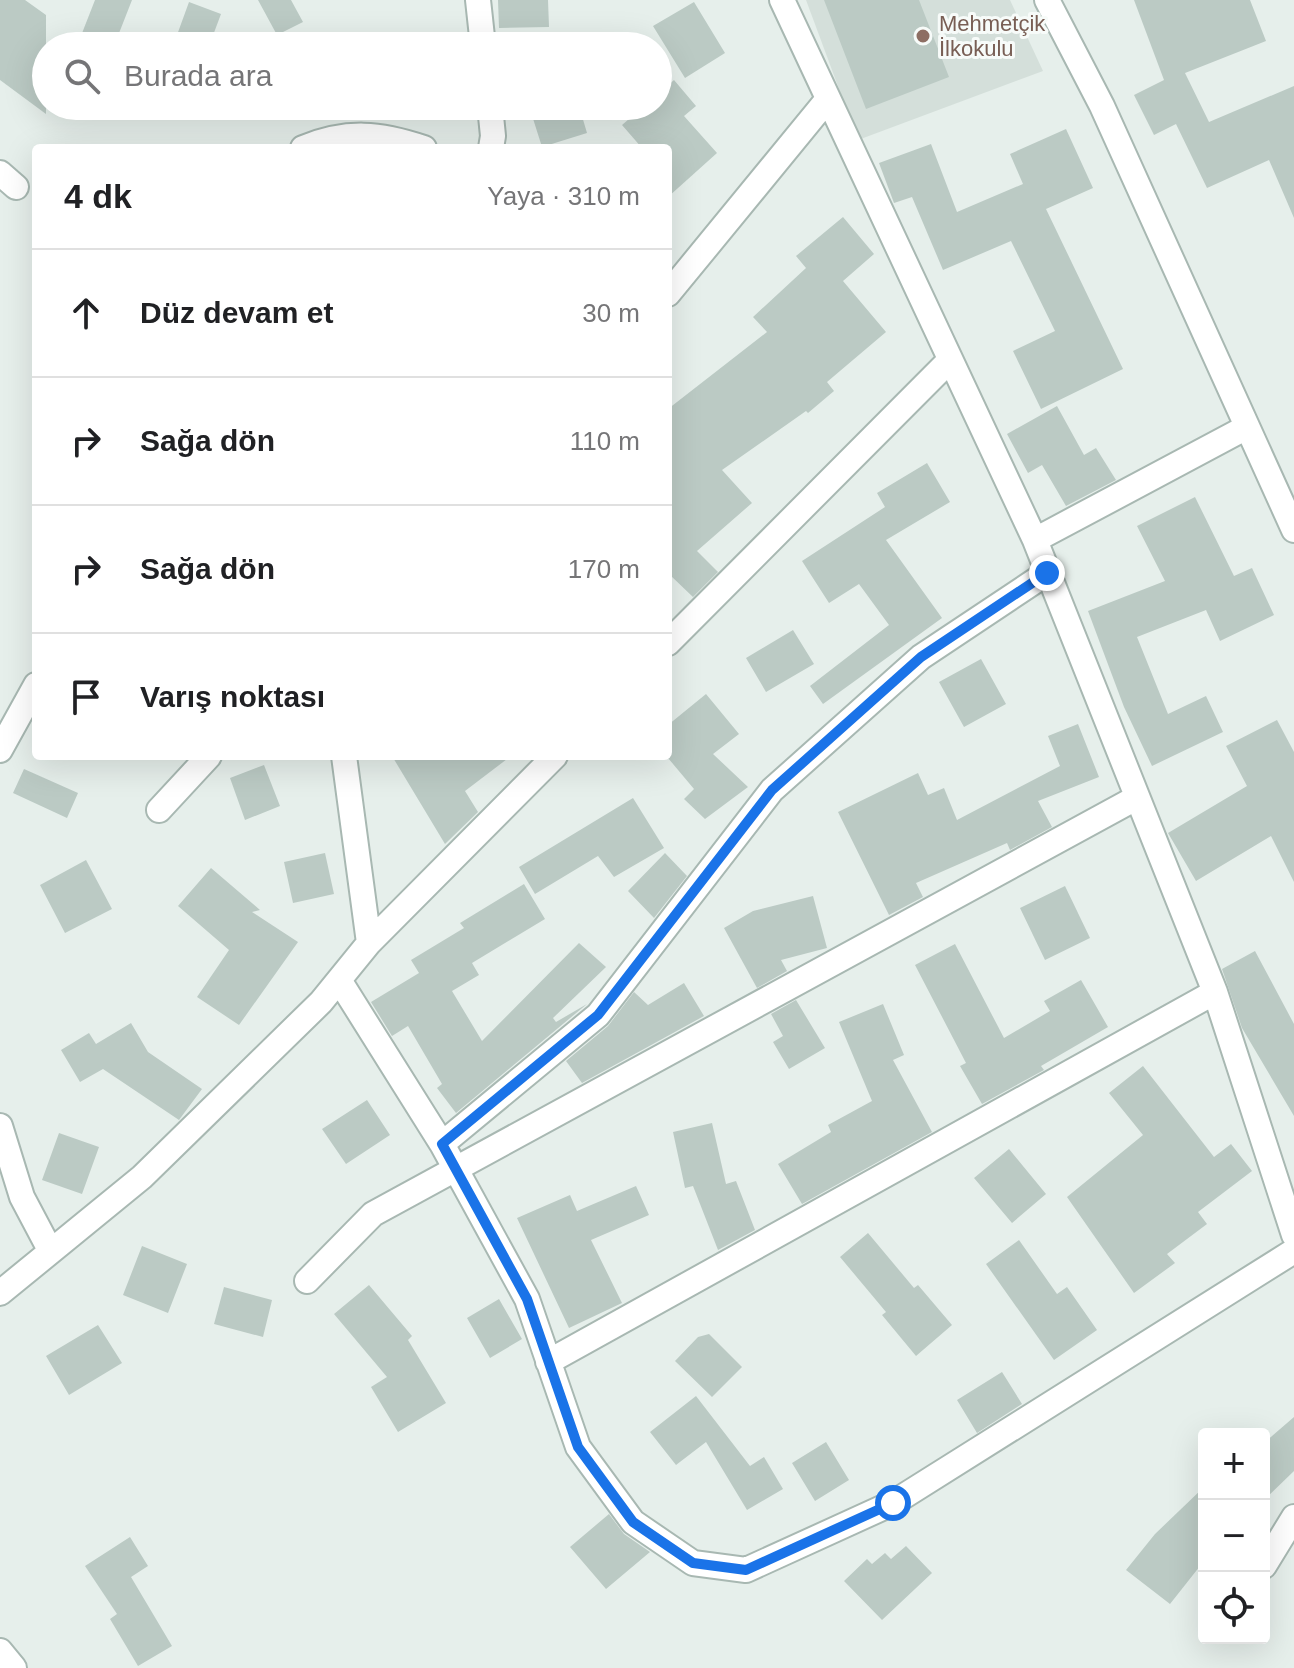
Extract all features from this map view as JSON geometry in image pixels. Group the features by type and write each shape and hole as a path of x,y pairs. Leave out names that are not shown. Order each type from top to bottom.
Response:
{"street":[{"path":"478,0 481,32"},
{"path":"782,0 1035,540 1215,992 1294,1235"},
{"path":"1047,0 1102,106 1294,530"},
{"path":"672,289 827,100"},
{"path":"491,120 492,144"},
{"path":"313,144 354,134 388,136 412,144"},
{"path":"672,639 950,360"},
{"path":"1035,540 1247,427"},
{"path":"442,1144 598,1015 772,790 921,657 1047,573"},
{"path":"0,750 32,692"},
{"path":"159,810 205,760"},
{"path":"345,760 369,943"},
{"path":"0,1293 142,1177 321,1002 369,943 551,760"},
{"path":"307,1281 373,1214 457,1172 1136,798"},
{"path":"339,980 442,1144 527,1299 578,1447 633,1522 693,1563 746,1570 893,1503 1294,1251"},
{"path":"548,1362 1215,992"},
{"path":"0,1126 22,1197 50,1250"},
{"path":"1270,1556 1294,1517"},
{"path":"0,1651 14,1668"}],"shaded area":[{"name":"Mehmetçik İlkokulu","path":"806,0 1010,0 1043,71 858,140"}],"building":[{"path":"0,0 25,0 46,15 46,32 32,32 32,104 0,80"},
{"path":"95,0 132,0 119,32 82,32"},
{"path":"258,0 291,0 303,22 283,32 275,32"},
{"path":"498,0 548,0 549,27 499,28"},
{"path":"824,0 919,0 949,77 866,109"},
{"path":"1134,0 1250,0 1266,41 1185,73 1209,122 1294,86 1294,218 1269,160 1207,188 1176,124 1154,135 1134,95 1164,80"},
{"path":"189,2 221,14 214,32 178,32"},
{"path":"694,2 725,53 685,78 672,57 672,32 657,32 653,26"},
{"path":"674,80 696,106 684,116 717,153 672,193 672,144 639,144 622,125 628,120 672,120"},
{"path":"533,120 583,120 587,133 552,144 541,144"},
{"path":"1066,129 1093,188 1046,209 1123,369 1041,409 1013,351 1055,331 1011,241 943,270 912,197 894,203 879,163 931,144 957,212 1023,184 1010,154"},
{"path":"843,217 874,254 843,281 886,332 827,382 834,391 808,413 806,411 722,470 752,503 697,551 718,572 693,597 672,577 672,406 767,332 753,317 806,268 796,256"},
{"path":"1057,406 1084,455 1096,448 1116,480 1066,506 1042,465 1028,473 1007,434"},
{"path":"927,463 950,502 886,540 942,618 823,704 810,686 889,625 859,584 829,603 802,561 885,507 877,493"},
{"path":"1195,497 1234,576 1252,568 1274,615 1220,641 1206,610 1137,637 1168,714 1206,696 1223,732 1152,766 1124,707 1088,611 1165,581 1137,526"},
{"path":"793,630 814,664 766,692 746,658"},
{"path":"981,659 1006,704 964,727 939,682"},
{"path":"706,694 739,734 713,754 748,787 705,819 684,799 694,789 670,760 672,722"},
{"path":"1277,720 1294,752 1294,882 1271,836 1196,881 1168,833 1247,786 1226,746"},
{"path":"1078,724 1099,777 1038,801 1052,827 1010,850 1007,843 916,883 923,897 889,915 838,812 918,773 928,795 944,788 957,820 1060,766 1048,736"},
{"path":"394,760 506,760 465,791 478,812 445,844"},
{"path":"264,765 280,806 245,820 230,778"},
{"path":"24,769 78,793 67,818 13,793"},
{"path":"633,798 664,848 614,877 598,856 535,894 519,867"},
{"path":"325,853 334,894 293,903 284,862"},
{"path":"665,853 687,876 654,918 628,891"},
{"path":"86,860 112,909 65,933 40,885"},
{"path":"211,868 260,910 252,912 298,942 239,1025 197,997 229,950 178,906"},
{"path":"524,884 545,919 472,963 479,975 452,991 482,1041 579,943 606,967 553,1018 556,1022 587,1004 456,1113 437,1088 442,1084 408,1026 392,1036 371,1002 419,973 411,960 464,928 460,923"},
{"path":"1065,886 1090,938 1045,960 1020,908"},
{"path":"813,896 827,948 781,960 787,971 757,988 724,928 753,911"},
{"path":"955,944 1004,1038 1050,1011 1044,1001 1081,980 1108,1027 1041,1066 1044,1070 982,1104 960,1066 966,1063 915,965"},
{"path":"1255,951 1294,1024 1294,1116 1242,1028 1222,969"},
{"path":"684,983 704,1016 582,1083 566,1061 608,1026 634,992 648,1005"},
{"path":"796,1000 825,1048 789,1069 773,1042 783,1036 771,1014"},
{"path":"883,1004 904,1055 893,1060 932,1132 802,1204 778,1164 831,1132 828,1125 872,1101 839,1022"},
{"path":"131,1023 148,1052 202,1089 179,1120 103,1069 80,1082 61,1050 89,1033 96,1044"},
{"path":"1143,1066 1214,1157 1231,1144 1252,1171 1198,1212 1207,1224 1167,1254 1175,1263 1134,1293 1067,1197 1143,1135 1109,1093"},
{"path":"367,1100 390,1135 346,1164 322,1129"},
{"path":"712,1123 726,1184 736,1181 755,1230 718,1250 693,1186 685,1188 673,1132"},
{"path":"59,1133 99,1147 82,1194 42,1180"},
{"path":"1009,1149 1046,1194 1012,1223 974,1178"},
{"path":"636,1186 649,1215 591,1240 622,1303 569,1328 517,1218 570,1195 577,1211"},
{"path":"868,1233 914,1288 918,1285 952,1325 916,1356 882,1315 886,1312 840,1257"},
{"path":"1019,1240 1057,1294 1067,1287 1097,1330 1054,1360 986,1264"},
{"path":"142,1246 187,1264 168,1313 123,1295"},
{"path":"369,1285 412,1336 408,1340 446,1403 398,1432 371,1387 387,1377 334,1314"},
{"path":"224,1287 272,1300 263,1337 214,1324"},
{"path":"499,1299 522,1339 490,1358 467,1318"},
{"path":"98,1325 122,1363 69,1395 46,1356"},
{"path":"709,1334 742,1367 712,1397 675,1361 698,1337"},
{"path":"1002,1372 1022,1404 977,1433 957,1400"},
{"path":"696,1396 750,1466 764,1457 783,1489 747,1510 706,1442 676,1465 650,1432"},
{"path":"1294,1417 1294,1471 1270,1494 1270,1438"},
{"path":"826,1442 849,1480 815,1501 792,1463"},
{"path":"1198,1493 1198,1569 1170,1604 1126,1570 1155,1534"},
{"path":"609,1514 624,1534 650,1552 606,1589 570,1547"},
{"path":"130,1537 148,1566 131,1577 172,1646 138,1666 110,1619 117,1614 85,1566"},
{"path":"906,1546 932,1573 882,1620 844,1581 867,1559 872,1564 885,1553 891,1559"}],"place":[{"name":"Mehmetçik İlkokulu","path":"923,36"}],"route":[{"path":"893,1503 746,1570 693,1563 633,1522 578,1447 527,1299 442,1144 598,1015 772,790 921,657 1047,573"}]}
